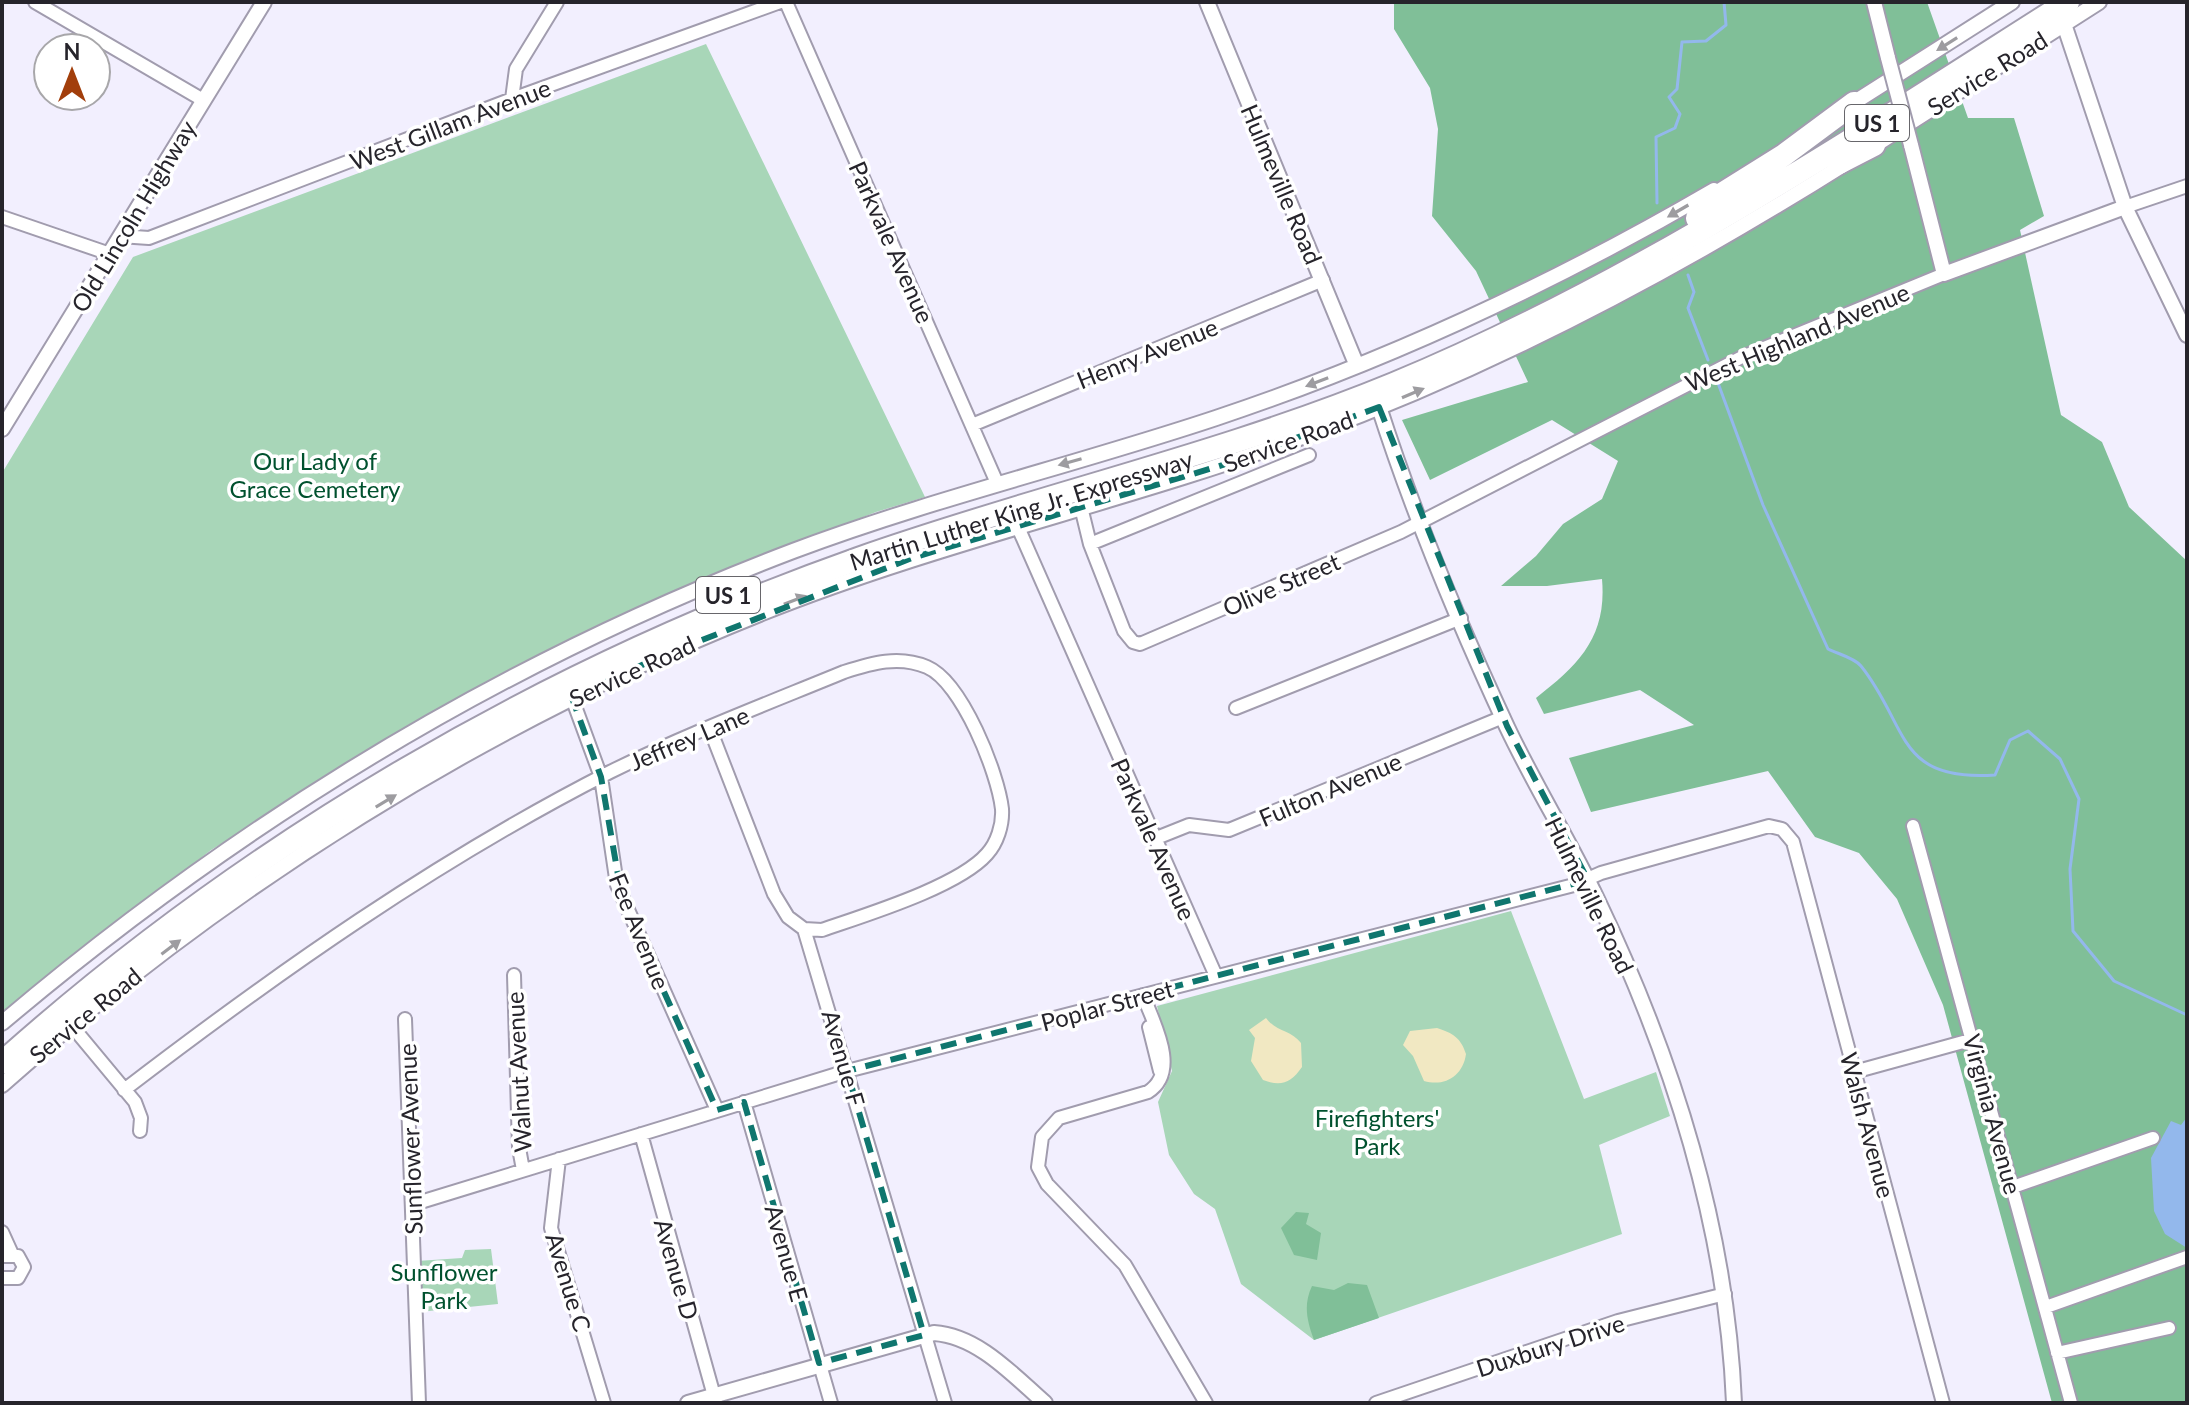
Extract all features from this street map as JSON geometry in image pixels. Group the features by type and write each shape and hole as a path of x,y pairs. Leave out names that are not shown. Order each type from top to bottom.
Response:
{"highway":[{"name":"Martin Luther King Jr. Expressway","path":"2,1045 134,937 268,841 453,728 599,652 711,602 852,547 1216,436 1358,384 1535,306 1697,218 2044,2"},
{"name":"Martin Luther King Jr. Expressway","path":"2,1063 64,1020 186,915 320,823 460,739 617,658 741,604 856,560 1177,462 1349,402 1490,342 1685,242 2066,13"},
{"path":"1697,218 1712,200 1784,155 1854,103"},
{"path":"1685,242 1874,145"},
{"path":"2,1082 64,1020"}],"street":[{"path":"35,2 203,100"},
{"name":"Old Lincoln Highway","path":"2,429 264,2"},
{"path":"512,99 516,69 557,2"},
{"name":"West Gillam Avenue","path":"120,236 149,238 512,99 783,2"},
{"name":"Parkvale Avenue","path":"783,2 997,483"},
{"name":"Hulmeville Road","path":"1207,2 1357,366"},
{"path":"1874,2 1944,274"},
{"name":"Service Road","path":"2,1023 102,941 213,859 303,798 445,713 592,637 705,586 846,532 997,483 1211,420 1357,366 1502,303 1623,242 1854,103 2012,2"},
{"name":"Service Road","path":"64,1020 328,837 468,753 572,698 685,645 811,594 1017,525 1226,464 1379,407 1510,350 1633,289 1740,228 1874,145 2066,13 2099,2"},
{"path":"2066,13 2125,207 2187,335"},
{"name":"West Highland Avenue","path":"1421,522 1742,357 1944,274 2187,186"},
{"path":"2,217 110,254"},
{"name":"Henry Avenue","path":"972,425 1323,280"},
{"name":"Hulmeville Road","path":"1379,407 1421,522 1503,717 1588,880 1620,950 1670,1080 1696,1166 1725,1294 1734,1403"},
{"path":"1081,507 1090,544 1309,455"},
{"name":"Olive Street","path":"1090,544 1128,638 1140,644 1421,522"},
{"name":"Parkvale Avenue","path":"1017,525 1216,976"},
{"path":"1236,708 1461,618"},
{"name":"Jeffrey Lane","path":"124,1090 237,1004 362,917 601,777 844,672 885,661 902,661 930,669 945,678 961,699 1001,805 1001,826 992,849 977,864 952,879 822,930 804,929"},
{"name":"Fee Avenue","path":"572,698 601,777 617,885 717,1110"},
{"name":"Fulton Avenue","path":"1154,839 1189,825 1229,830 1503,717"},
{"name":"Avenue F","path":"710,729 774,894 788,917 804,929 945,1403"},
{"name":"Poplar Street","path":"414,1204 847,1071 1588,880 1601,873 1769,826 1786,833 1794,846"},
{"name":"Virginia Avenue","path":"1913,826 1974,1039 2071,1403"},
{"name":"Walsh Avenue","path":"1794,846 1943,1403"},
{"name":"Walnut Avenue","path":"514,975 519,1148 523,1170"},
{"path":"1143,995 1162,1078 1148,1092 1067,1114 1052,1123 1039,1145 1038,1167 1047,1184 1125,1265 1206,1403"},
{"name":"Sunflower Avenue","path":"405,1019 419,1403"},
{"path":"64,1020 140,1112 140,1131"},
{"path":"1854,1072 1974,1039"},
{"name":"Avenue E","path":"744,1102 831,1403"},
{"name":"Avenue D","path":"641,1134 715,1399"},
{"path":"2013,1187 2153,1138"},
{"name":"Avenue C","path":"559,1159 551,1228 604,1403"},
{"path":"2,1232 7,1255 21,1259 23,1271 14,1280 2,1278"},
{"path":"2046,1307 2187,1257"},
{"name":"Duxbury Drive","path":"1376,1403 1618,1321 1725,1294"},
{"path":"2057,1353 2169,1328"},
{"path":"688,1403 715,1399 819,1363 924,1335 941,1334 966,1341 1045,1403"}],"highlighted area":[{"path":"1379,407 1507,726 1588,880 847,1071 924,1335 819,1363 744,1102 717,1110 622,898 601,777 572,698 661,656 912,558 1226,464"}],"green space":[{"path":"1394,2 1927,2 1968,118 2014,118 2044,216 2020,230 2061,415 2102,442 2129,507 2187,561 2187,1403 2052,1403 1943,1005 1897,899 1859,853 1815,837 1768,771 1591,812 1569,758 1694,725 1640,690 1544,714 1536,698 1578,660 1595,633 1600,617 1602,579 1547,586 1501,586 1536,556 1563,524 1602,499 1618,461 1552,420 1430,480 1402,420 1528,382 1476,271 1432,216 1438,129 1430,88 1394,29"},
{"name":"Our Lady of Grace Cemetery","path":"706,44 925,497 876,512 696,583 490,680 211,850 2,1015 2,473 133,257"},
{"name":"Firefighters' Park","path":"1511,911 1584,1099 1656,1072 1670,1116 1599,1145 1622,1234 1314,1340 1241,1284 1215,1209 1194,1194 1169,1155 1158,1102 1172,1071 1157,1006"},
{"path":"1296,1212 1309,1213 1306,1224 1321,1233 1317,1260 1294,1255 1281,1228"},
{"name":"Sunflower Park","path":"491,1249 498,1304 419,1312 417,1261 462,1258 465,1250"},
{"path":"1348,1283 1367,1285 1379,1318 1314,1340 1307,1313 1312,1286 1334,1290"}],"sand":[{"path":"1266,1018 1301,1043 1302,1067 1285,1082 1263,1080 1251,1061 1255,1038 1249,1030"},
{"path":"1437,1028 1456,1037 1466,1054 1461,1068 1452,1078 1439,1082 1424,1081 1413,1056 1403,1045 1410,1031"}],"water":[{"path":"2187,1117 2187,1248 2165,1234 2154,1211 2151,1158 2171,1121 2181,1125"}],"waterway":[{"path":"1657,203 1656,137 1675,128 1680,114 1669,97 1677,89 1682,42 1706,41 1726,25 1724,2"},
{"path":"1688,275 1694,292 1688,308 1708,360"},
{"path":"1718,383 1763,505 1828,649 1851,658 1861,666 1908,746 1921,759 1939,769 1962,775 1995,775 2010,740 2028,731 2060,759 2079,799 2070,869 2073,931 2114,981 2187,1015"}]}
